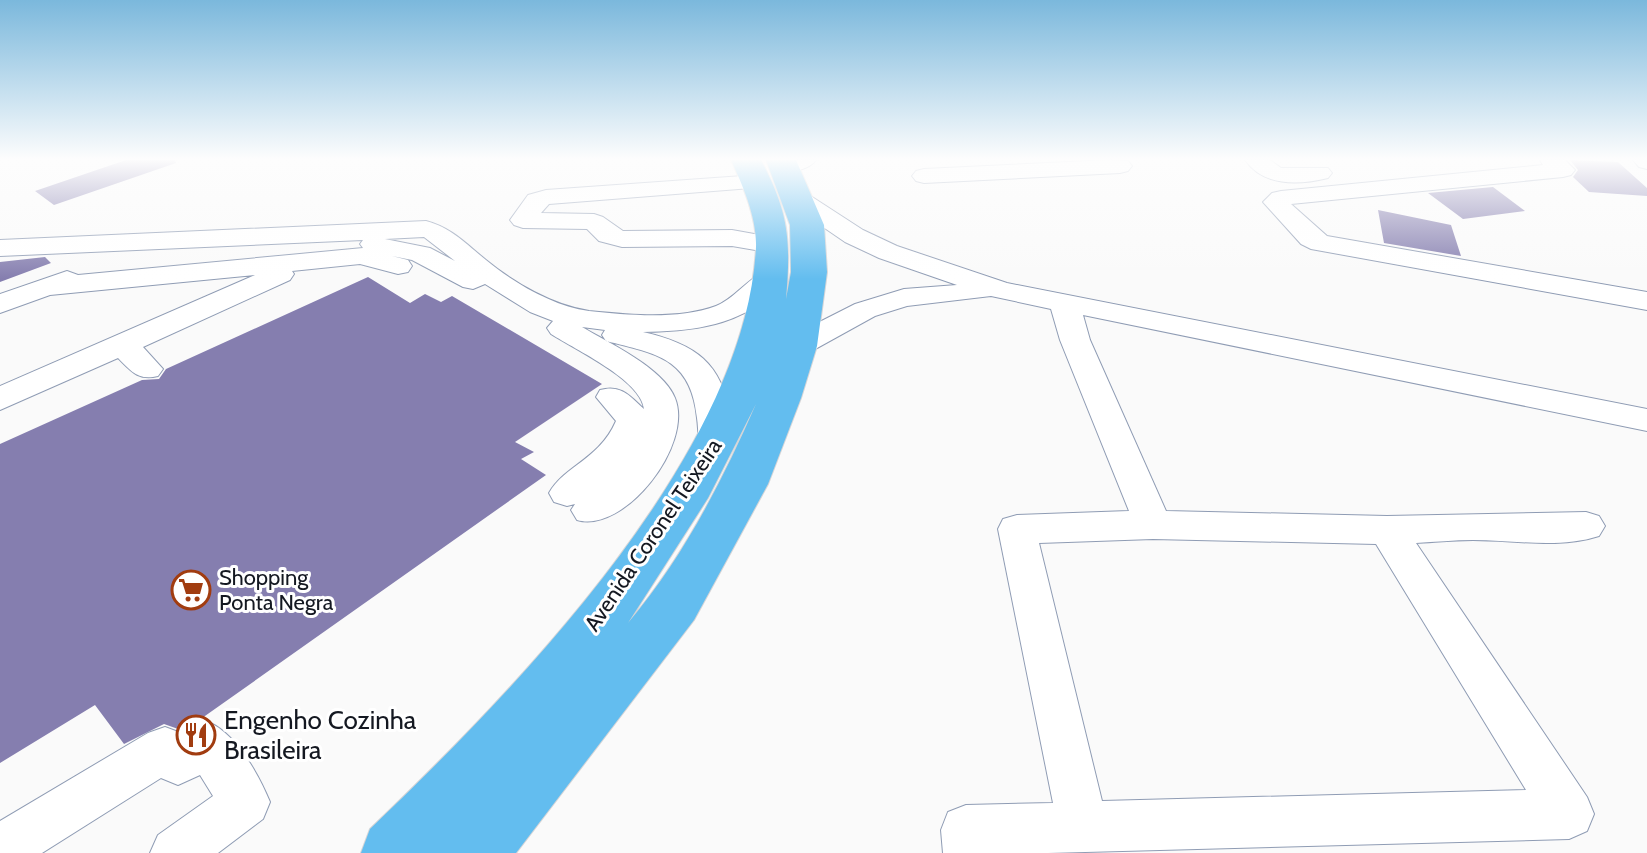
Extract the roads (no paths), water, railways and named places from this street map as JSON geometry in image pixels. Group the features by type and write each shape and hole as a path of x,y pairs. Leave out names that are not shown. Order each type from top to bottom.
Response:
{"highway":[{"name":"Avenida Coronel Teixeira","path":"394,853 506,733 604,614 716,446 743,389 764,325 773,260 776,200"},
{"name":"Avenida Coronel Teixeira","path":"474,853 675,605 744,484 780,398 797,346 809,272 807,225 793,200"}],"street":[{"path":"135,262 406,243 438,232 472,263 547,310 586,320 670,321 723,314 756,294 773,260 732,238 622,239 608,235 594,222 523,220 538,200"},
{"path":"812,200 854,236 888,252 1001,290 1647,420"},
{"path":"1278,200 1275,202 1310,238 1320,243 1647,301"},
{"path":"0,304 46,287 135,262 195,250 406,243 562,328 657,393 660,405 657,448 646,466 631,482 578,502 594,474 621,449 634,419 612,397"},
{"path":"0,248 135,262 306,262 361,256 412,270 438,286"},
{"path":"0,399 306,262"},
{"path":"0,383 114,333 183,290 217,289 224,299"},
{"path":"797,346 865,310 904,298 1001,290"},
{"path":"1064,302 1075,340 1153,525"},
{"path":"562,328 648,341 689,359 709,385 716,446"},
{"path":"123,345 147,369"},
{"path":"1083,827 1017,529 1153,525 1387,530 1586,526"},
{"path":"969,853 966,830 1083,827 1192,839 1569,814 1387,530"},
{"path":"0,850 165,749 178,762 206,743 245,802 176,853"}],"place":[{"name":"Shopping Ponta Negra","path":"191,590"},
{"name":"Engenho Cozinha Brasileira","path":"196,735"}]}
